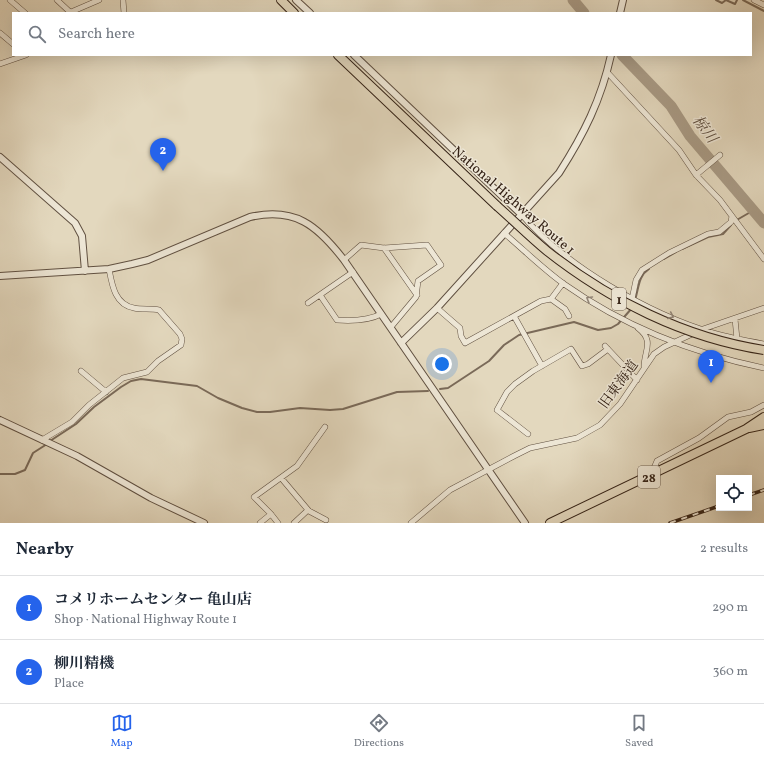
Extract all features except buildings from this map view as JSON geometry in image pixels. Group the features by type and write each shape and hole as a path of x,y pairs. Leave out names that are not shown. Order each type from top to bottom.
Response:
{"main road":[{"path":"281,0 293,12"},
{"name":"National Highway Route 1","path":"339,56 497,206 548,251 586,278 629,305 700,334 727,343 764,350"},
{"name":"28","path":"550,523 651,476 746,429 764,417"},
{"name":"28","path":"746,429 764,425"}],"street":[{"path":"10,0 24,12"},
{"path":"56,0 70,12"},
{"path":"73,12 99,0"},
{"path":"124,0 124,12"},
{"path":"296,0 309,12"},
{"path":"620,12 623,0"},
{"path":"754,0 764,5"},
{"path":"0,33 12,43"},
{"path":"0,64 23,56"},
{"path":"355,56 521,214 530,225 575,262 632,299 690,325 737,339 764,344"},
{"path":"401,343 437,308 559,173 593,114 611,56"},
{"path":"607,72 679,150 696,174 733,217 764,259"},
{"path":"696,174 720,155"},
{"path":"0,157 75,223 82,236 85,271"},
{"path":"0,276 109,269 148,260 243,219 265,214 289,216 310,224 324,235 353,272 525,523"},
{"path":"632,299 636,280 642,270 669,253 708,234 722,231 731,222 733,217"},
{"path":"504,233 564,283 641,330 646,338 648,347 644,367"},
{"path":"344,260 361,245 384,248 427,245 441,265 418,281 417,295 391,327"},
{"path":"384,248 417,295"},
{"path":"43,440 72,422 124,378 147,372 158,361 181,346 182,339 173,324 159,310 135,308 122,303 115,292 109,269"},
{"path":"308,304 353,272"},
{"path":"437,308 460,328 461,336 465,343 541,301 551,299 564,283"},
{"path":"320,295 337,320 351,321 375,318 381,314"},
{"path":"551,299 565,309 569,316"},
{"name":"旧東海道","path":"411,523 450,490 489,469 530,448 569,441 592,430 613,412 654,354 672,343 703,329 764,308"},
{"path":"514,316 542,366"},
{"path":"735,319 737,339"},
{"path":"627,321 672,343 729,361 764,368"},
{"path":"528,434 497,410 506,392 542,366 570,349 582,366 588,364 606,347 637,380"},
{"path":"80,371 106,392"},
{"path":"651,476 657,461 699,438 728,417 751,412 764,405"},
{"path":"0,420 77,456 151,498 204,523"},
{"path":"278,523 254,497 282,479 297,466 325,427"},
{"path":"282,479 308,510 326,520"},
{"path":"294,523 308,510"},
{"path":"260,523 271,514"}],"waterway":[{"name":"椋川","path":"573,0 583,12"},
{"path":"716,0 722,3 726,0 735,4 737,0"},
{"path":"743,0 764,11"},
{"name":"椋川","path":"623,56 671,106 690,136 764,223"},
{"path":"735,221 754,210"},
{"path":"682,249 708,237 723,234 731,225"},
{"path":"664,259 676,252"},
{"path":"635,300 639,283 645,272 649,269"},
{"path":"440,389 448,388 489,361 504,345 519,335 574,322 598,330 611,328 618,324 632,308"},
{"path":"50,441 76,424 94,407 121,387 131,381 141,379 197,386 218,398 242,408 257,412 270,412 300,408 330,410 343,409 397,392 428,391"},
{"path":"0,474 15,474 25,470 33,453 47,444"}],"railway":[{"path":"752,494 764,490"},
{"path":"670,523 716,507"}],"place":[{"name":"柳川精機","path":"163,171"},
{"name":"コメリホームセンター 亀山店","path":"711,383"}]}
